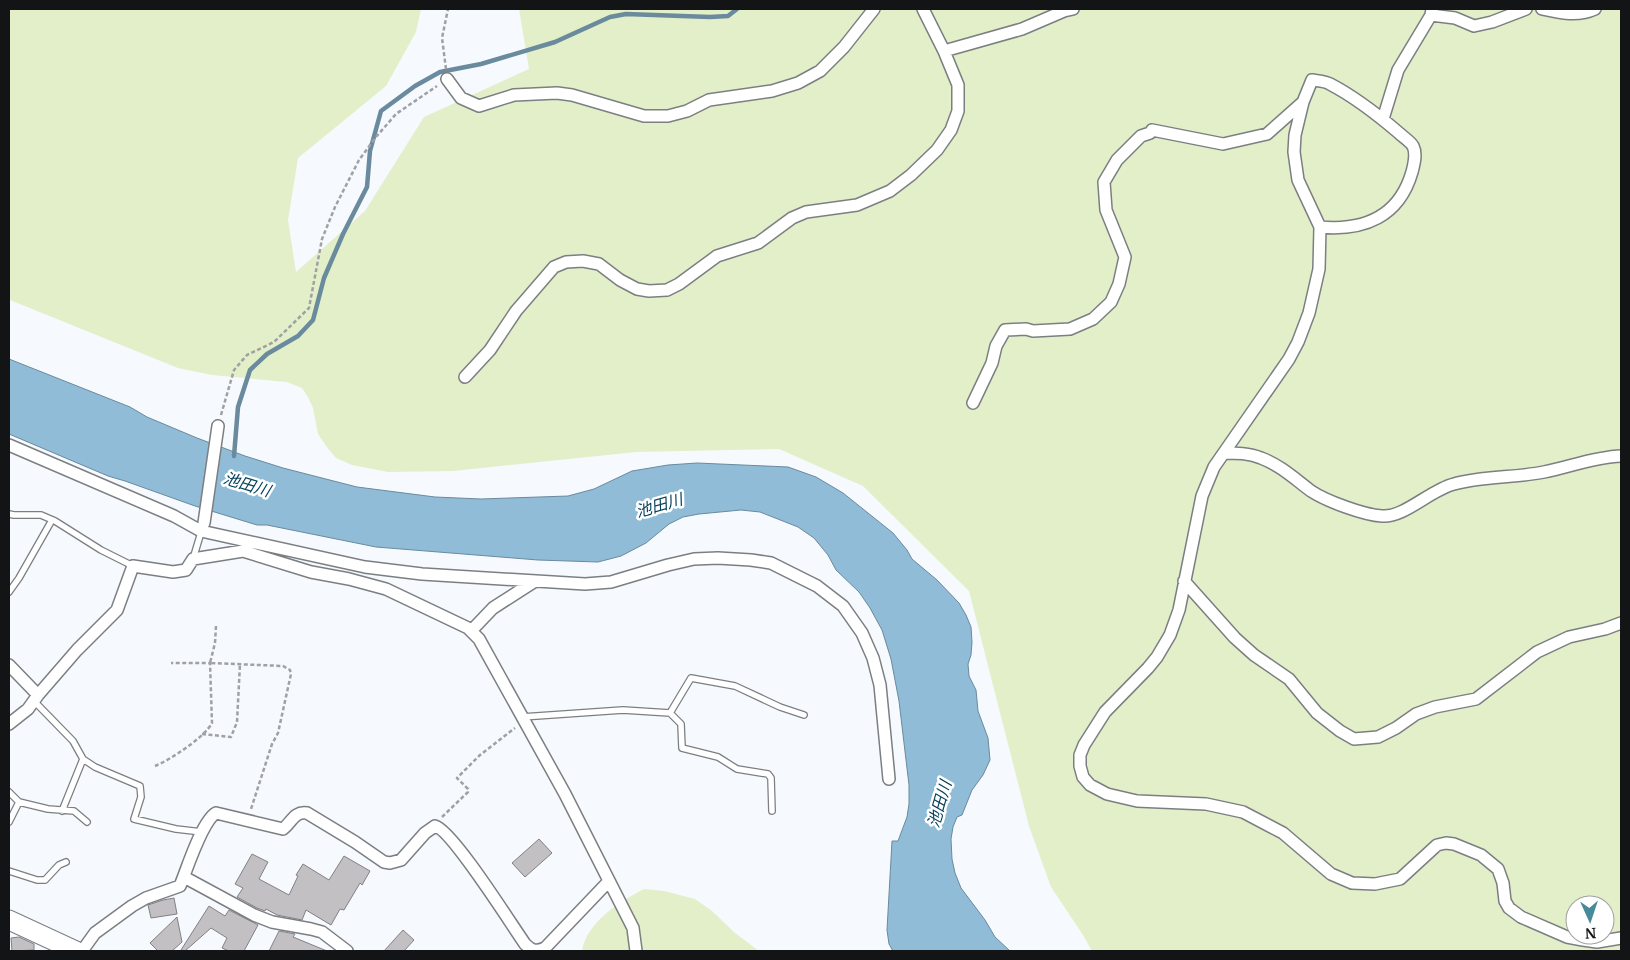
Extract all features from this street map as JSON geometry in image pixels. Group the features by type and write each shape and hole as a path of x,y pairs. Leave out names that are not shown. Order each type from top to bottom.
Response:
{"main road":[{"path":"9,920 76,951"}],"street":[{"path":"448,79 461,98 479,106 514,95 557,93 572,95 644,116 668,116 687,111 708,100 772,91 798,83 820,71 844,47 874,9"},
{"path":"465,378 490,350 516,311 554,266 566,262 583,261 599,264 620,280 637,289 649,291 667,290 679,284 717,256 758,243 792,218 806,212 857,204 890,191 911,175 937,150 951,130 958,111 958,85 944,51 923,9"},
{"path":"944,51 1022,29 1073,9"},
{"path":"1383,119 1398,70 1431,12 1442,9"},
{"path":"1431,12 1455,18 1474,26 1492,22 1526,9"},
{"path":"1542,9 1560,14 1587,13 1595,9"},
{"path":"1320,227 1337,228 1359,225 1379,218 1393,208 1410,179 1415,162 1415,151 1412,144 1383,119 1329,83 1312,80 1303,102 1295,135 1294,152 1298,180 1320,227 1319,269 1309,313 1298,342 1278,376 1214,467 1202,496 1179,610 1170,635 1164,647 1148,668 1106,712 1084,745 1080,755 1080,766 1084,776 1090,785 1107,794 1137,801 1206,804 1243,812 1282,832 1331,874 1352,883 1375,884 1400,879 1437,845 1454,844 1481,855 1498,869 1503,883 1505,901 1509,908 1520,917 1567,937 1597,942 1621,938"},
{"path":"973,403 992,364 996,346 1005,330 1070,329 1093,319 1110,302 1119,284 1125,257 1106,210 1104,182 1117,160 1140,136 1150,133 1152,130 1223,144 1267,134 1303,102"},
{"path":"203,527 218,426"},
{"path":"9,445 203,527 365,567 422,574 585,584 611,582 694,559 718,558 772,563 817,586 842,606 862,633 873,658 880,685 889,779"},
{"path":"1224,453 1252,455 1263,458 1294,476 1321,496 1343,506 1384,517 1396,515 1434,492 1452,484 1482,478 1542,472 1595,459 1621,456"},
{"path":"9,724 28,709 77,650 117,610 132,566 174,572 186,570 193,559 243,551 311,572 349,578 386,589 451,619 471,631 479,639 565,794 633,928 636,951"},
{"path":"471,631 493,608 536,580"},
{"path":"1184,581 1235,638 1254,656 1289,679 1317,713 1340,731 1354,738 1378,737 1396,728 1416,714 1429,709 1476,699 1537,652 1569,637 1605,629 1621,622"},
{"path":"9,665 36,698"},
{"path":"82,951 94,933 146,898 180,886 202,832 211,816 216,813 283,829 296,814 307,813 384,862 390,863 401,860 425,833 435,826 441,827 460,849 525,944 535,951 545,948 609,882"},
{"path":"184,877 254,915 272,922 322,932 346,951"}],"lane":[{"path":"9,514 41,515 132,566"},
{"path":"9,592 20,578 52,520"},
{"path":"193,559 203,527"},
{"path":"670,713 691,678 735,686 780,707 804,715"},
{"path":"36,698 73,741 83,759 95,767 140,786 141,797 134,819 176,829 202,832"},
{"path":"523,719 623,710 670,713 681,724 682,748 718,757 737,769 768,774 771,778 772,811"},
{"path":"62,811 83,759"},
{"path":"9,792 19,802 48,809 74,811 87,822"},
{"path":"9,822 19,802"},
{"path":"9,871 37,880 45,880 59,865 66,862"}],"path":[{"path":"218,426 234,370 247,355 274,342 309,308 322,239 335,207 359,160 396,114 448,79 442,38 448,9"},
{"path":"155,766 171,759 202,734 212,723 210,663 215,643 216,626"},
{"path":"171,663 240,663 283,666 290,670 291,674 278,733 272,744 247,820"},
{"path":"202,734 231,737 237,722 240,663"},
{"path":"435,826 442,817 468,794 468,789 457,778 480,755 523,719"}],"green space":[{"path":"9,9 421,9 416,32 386,86 298,158 288,220 296,272 365,211 424,117 529,69 519,9 1621,9 1621,951 1092,951 1051,887 1029,826 969,591 863,486 779,449 636,452 453,471 388,472 352,465 336,458 318,434 313,408 302,388 287,382 212,375 178,368 10,300"},
{"path":"644,889 664,891 695,899 759,951 582,951 590,931 597,922 624,900"}],"water":[{"name":"池田川","path":"9,359 130,407 147,417 245,456 357,487 435,497 481,499 568,496 594,489 632,471 668,465 697,463 788,467 816,477 843,493 893,533 912,559 937,580 959,603 971,627 972,642 968,664 969,676 976,690 978,711 988,738 990,760 983,775 972,790 962,815 957,817 953,827 951,839 952,859 961,888 995,937 1010,951 893,951 889,944 887,930 892,841 898,841 907,817 909,804 909,785 899,701 891,659 882,630 859,592 836,570 828,555 814,538 798,527 760,512 741,510 699,514 683,517 669,524 646,543 621,556 598,562 538,560 376,547 267,525 257,525 108,476 9,434"}],"building":[{"path":"539,839 552,853 525,877 512,863"},
{"path":"252,854 268,862 259,879 289,895 298,876 296,875 303,864 329,880 344,856 370,871 362,885 360,883 344,910 340,909 331,925 306,910 302,920 277,915 266,909 265,911 237,897 243,888 235,884"},
{"path":"174,898 177,914 151,918 148,905"},
{"path":"209,906 225,916 229,910 258,925 244,951 229,951 222,948 227,938 211,928 185,951 181,950"},
{"path":"177,917 182,942 172,951 158,951 150,943"},
{"path":"403,930 414,940 404,951 384,951"},
{"path":"279,931 295,934 293,937 327,951 269,951"},
{"path":"19,937 34,944 34,950 12,951 11,938"}],"waterway":[{"path":"234,456 238,407 250,370 267,354 298,336 313,320 324,278 343,234 367,187 370,151 381,111 415,86 440,72 481,64 555,42 610,17 626,14 728,16 737,9"}]}
